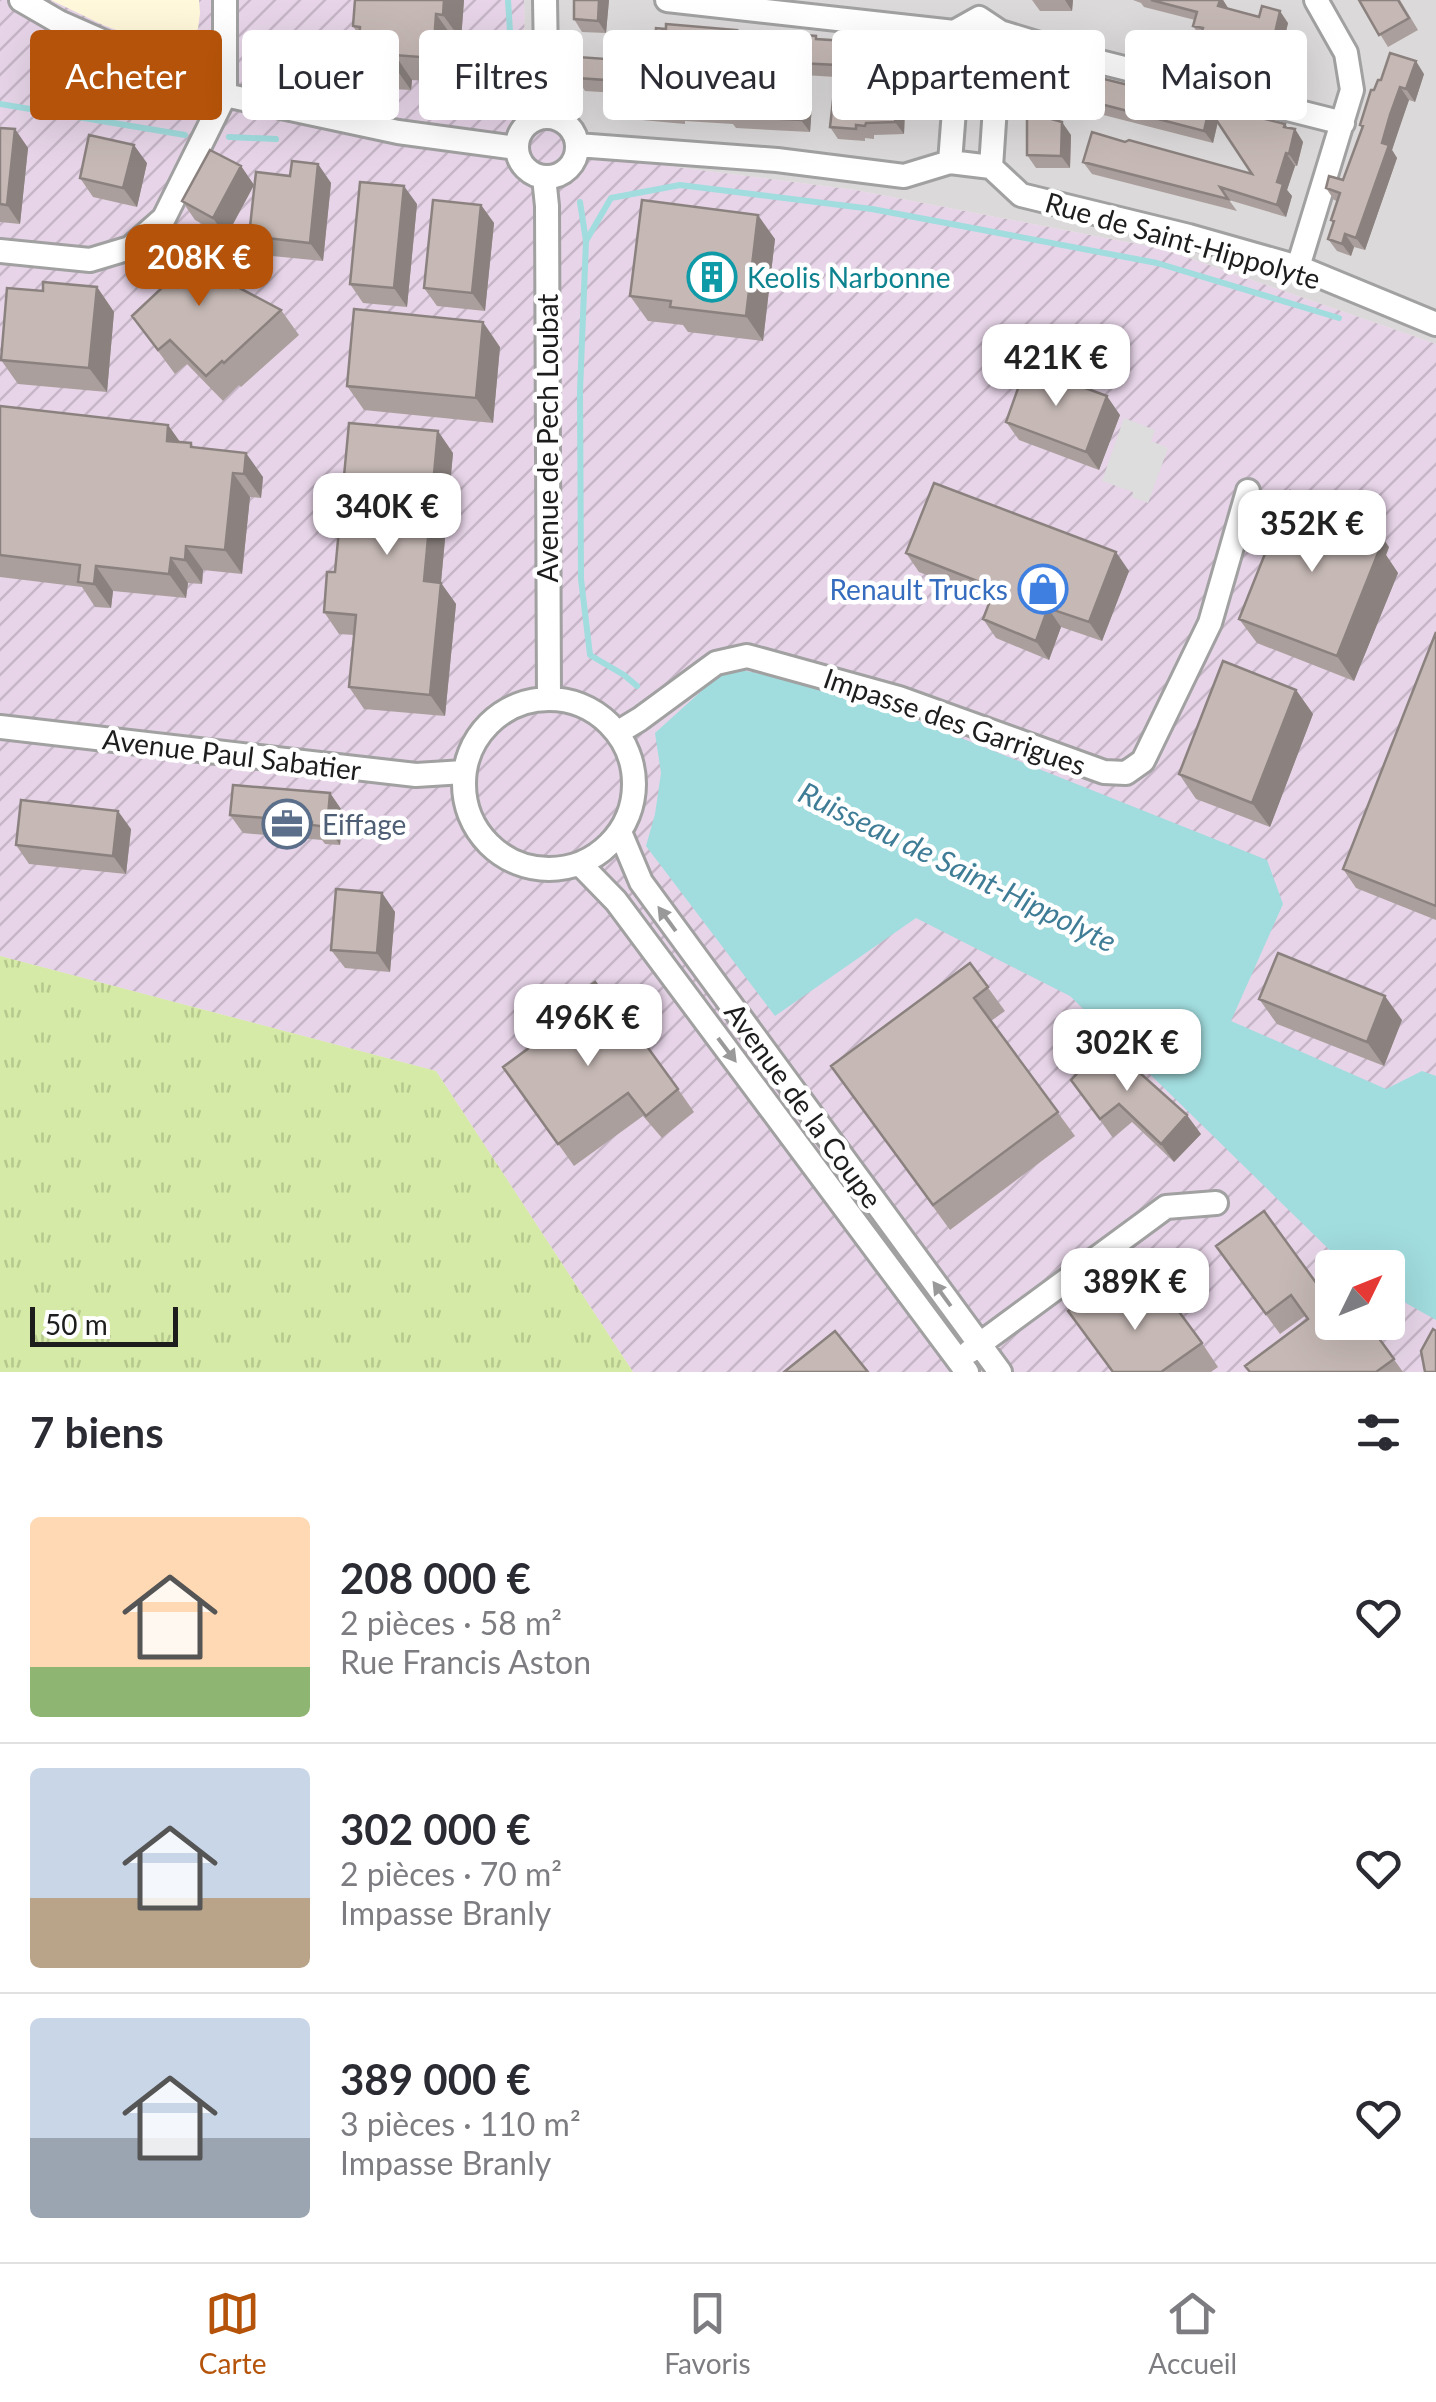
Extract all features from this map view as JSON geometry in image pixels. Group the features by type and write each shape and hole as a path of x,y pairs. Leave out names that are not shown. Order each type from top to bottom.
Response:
{"street":[{"path":"20,0 58,22 226,95 398,132 517,148"},
{"path":"0,251 90,260 130,248 164,218 226,95 225,0"},
{"path":"545,0 546,30"},
{"path":"668,0 936,30"},
{"path":"1298,266 1352,90 1346,53 1316,0"},
{"path":"956,30 979,9 998,30"},
{"path":"1105,63 1343,124"},
{"path":"538,120 529,123 518,138 517,148 522,164 544,177 564,172 576,155 575,136 564,122 557,120"},
{"path":"950,162 953,120"},
{"path":"577,145 777,160 904,176 950,162 991,167 994,120"},
{"name":"Rue de Saint-Hippolyte","path":"991,167 1020,195 1298,266 1436,324"},
{"name":"Avenue de Pech Loubat","path":"544,177 549,699"},
{"name":"Impasse des Garrigues","path":"617,733 716,662 746,656 899,698 1104,772 1126,774 1143,760 1210,623 1248,490"},
{"path":"549,699 575,703 598,715 617,733 630,756 634,782 631,808 620,832 580,864 551,870 522,866 496,851 476,829 465,802 464,772 471,749 484,728 502,712 525,702 549,699"},
{"name":"Avenue Paul Sabatier","path":"0,727 416,775 464,772"},
{"name":"Avenue de la Coupe","path":"620,832 641,882 1000,1372"},
{"name":"Avenue de la Coupe","path":"580,864 616,901 963,1366"},
{"path":"963,1366 979,1344 1166,1207 1216,1203"}],"shaded area":[{"path":"0,0 524,0 525,30 419,30 419,120 547,120 589,156 855,190 1163,249 1436,344 1436,1372 633,1372 436,1071 0,956"},
{"path":"51,0 199,0 197,30 116,30"},
{"path":"524,0 1436,0 1436,344 1163,249 855,190 589,156 547,120 583,120 583,30 525,30"},
{"path":"1124,418 1155,430 1151,441 1168,448 1148,503 1132,497 1133,492 1102,481"}],"green space":[{"path":"0,956 436,1071 633,1372 0,1372"}],"water":[{"name":"Ruisseau de Saint-Hippolyte","path":"728,667 846,692 1267,860 1283,904 1231,1021 1386,1089 1422,1071 1436,1076 1436,1320 1405,1303 1405,1250 1330,1250 1070,996 916,918 775,1016 646,846 661,773 655,733"}],"building":[{"path":"355,0 444,0 443,15 436,14 435,30 419,30 419,57 399,55 399,30 360,30 353,26"},
{"path":"574,0 599,0 598,21 574,19"},
{"path":"1151,0 1220,0 1218,6 1259,17 1262,6 1280,11 1276,30 1202,30 1193,26 1197,12"},
{"path":"1359,0 1398,0 1409,18 1379,35"},
{"path":"666,24 737,30 656,30 666,29"},
{"path":"812,36 832,40 832,65 812,64"},
{"path":"1390,53 1416,61 1406,89 1400,87 1390,115 1382,143 1389,145 1356,238 1345,234 1342,244 1328,239 1340,193 1326,188 1329,176 1343,180 1363,126 1360,125 1371,90 1381,80"},
{"path":"583,57 603,59 603,80 583,78"},
{"path":"1105,79 1125,84 1125,110 1105,105"},
{"path":"832,109 832,120 895,120 856,125 856,129 830,127"},
{"path":"1027,120 1062,122 1061,156 1027,155"},
{"path":"1162,120 1206,120 1204,131"},
{"path":"1216,120 1269,120 1295,129 1277,182 1283,184 1277,205 1220,187 1228,199 1083,162 1092,132 1252,174"},
{"path":"0,128 15,129 7,205 0,204"},
{"path":"89,135 134,145 123,188 80,178"},
{"path":"210,150 241,166 213,218 182,201"},
{"path":"292,161 318,164 310,243 249,236 256,172 290,176"},
{"path":"360,182 404,186 394,288 350,284"},
{"path":"433,200 481,205 472,293 424,288"},
{"name":"Keolis Narbonne","path":"642,200 758,215 746,316 670,307 671,301 630,296"},
{"path":"177,234 215,275 281,310 206,376 170,340 158,350 132,316 164,286 144,265"},
{"path":"43,282 97,287 89,368 1,360 7,288 43,291"},
{"path":"354,309 483,322 476,398 347,386"},
{"path":"1026,366 1107,396 1086,452 1006,422"},
{"path":"0,406 168,425 167,441 246,453 244,474 233,473 225,550 186,546 185,560 171,558 169,574 96,566 94,584 78,582 80,565 0,555"},
{"path":"349,423 438,431 424,581 441,583 430,695 349,687 356,615 324,612 327,572 335,572"},
{"name":"Renault Trucks","path":"934,483 1116,552 1089,622 1048,608 1036,641 983,619 995,588 906,553"},
{"path":"1290,491 1372,522 1364,542 1380,548 1337,656 1239,619"},
{"path":"1436,632 1436,906 1343,869"},
{"path":"1223,661 1296,690 1252,803 1179,774"},
{"path":"233,785 330,793 327,827 312,822 230,815"},
{"path":"21,800 118,811 113,856 16,845"},
{"path":"336,889 382,893 377,953 331,950"},
{"path":"1278,953 1385,996 1367,1042 1259,999"},
{"path":"970,963 988,987 974,998 1058,1112 933,1205 831,1066"},
{"path":"595,982 678,1089 646,1116 628,1093 558,1144 503,1067 585,1007 577,995"},
{"path":"1112,1048 1187,1115 1161,1144 1119,1104 1100,1119 1071,1080 1097,1052 1103,1057"},
{"path":"1264,1211 1315,1281 1315,1340 1380,1340 1394,1359 1376,1372 1250,1372 1245,1366 1308,1319 1291,1295 1266,1314 1216,1246"},
{"path":"1104,1285 1131,1320 1166,1294 1202,1343 1161,1372 1113,1372 1068,1311"},
{"path":"1433,1329 1436,1372 1425,1372 1421,1351"},
{"path":"835,1331 868,1372 784,1372"}],"waterway":[{"path":"508,0 510,30"},
{"path":"0,104 185,135"},
{"path":"229,137 276,139"},
{"path":"586,241 611,198 680,185 872,209 1157,263 1339,318"},
{"path":"580,202 586,241 580,391 581,579 590,655 637,686"}],"place":[{"name":"Keolis Narbonne","path":"712,277"},
{"name":"Renault Trucks","path":"1043,589"},
{"name":"Eiffage","path":"287,824"}]}
